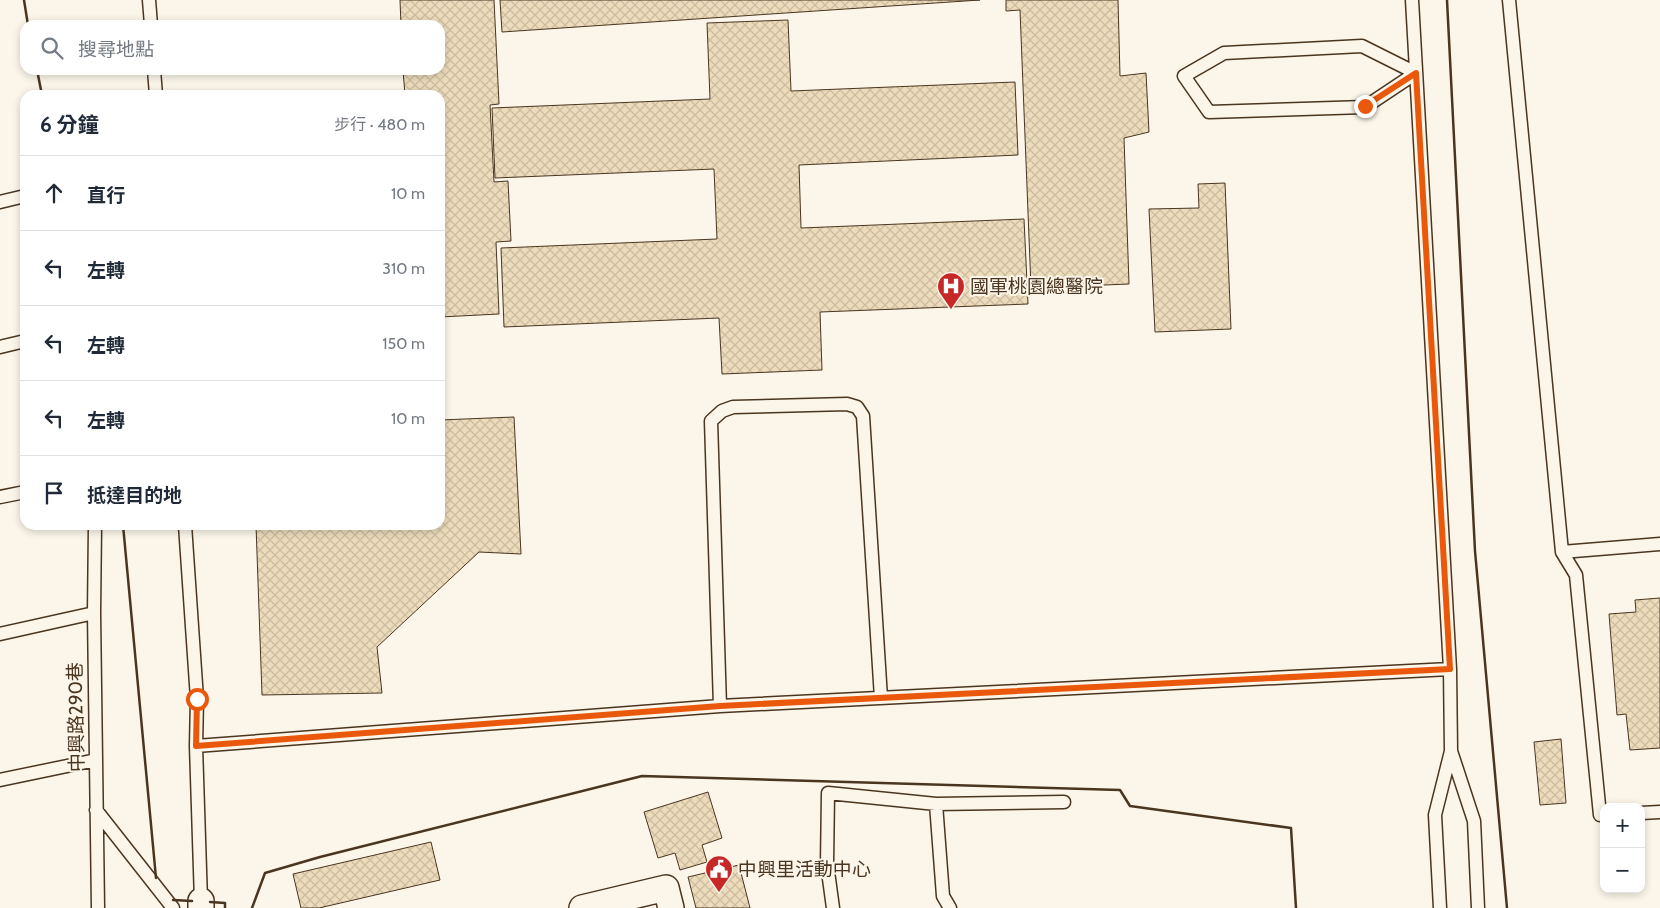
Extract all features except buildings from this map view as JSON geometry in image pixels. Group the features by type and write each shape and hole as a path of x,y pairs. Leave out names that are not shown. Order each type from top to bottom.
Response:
{"street":[{"path":"582,908 669,898"}],"lane":[{"path":"150,0 151,20"},
{"path":"1412,0 1450,669 1451,751 1435,815 1440,908"},
{"path":"1509,0 1562,552 1576,575 1600,815"},
{"path":"1362,46 1416,73 1365,106 1209,112 1184,76 1224,54 1362,46"},
{"path":"154,75 156,90"},
{"path":"0,202 20,197"},
{"path":"0,347 20,342"},
{"path":"720,706 711,421 722,411 733,407 847,404 857,407 863,416 881,698"},
{"path":"0,497 20,493"},
{"name":"中興路290巷","path":"95,530 94,613 98,908"},
{"path":"185,530 197,699 196,746 201,904"},
{"path":"1562,552 1660,544"},
{"path":"0,634 94,613"},
{"path":"196,746 720,706 1450,669"},
{"path":"1451,751 1474,821 1478,908"},
{"path":"0,780 96,760"},
{"path":"833,908 827,864 828,793 936,804 1064,802"},
{"path":"936,804 943,896 950,908"},
{"path":"96,810 173,908"},
{"path":"1645,813 1660,812"}],"wall":[{"path":"24,0 27,20"},
{"path":"1447,0 1475,551 1507,908"},
{"path":"38,75 41,90"},
{"path":"123,530 156,878"},
{"path":"252,908 265,873 320,857 642,776 1120,790 1130,806 1291,828 1296,908"},
{"path":"173,900 192,901"},
{"path":"210,902 225,903 225,908"}],"place":[{"name":"國軍桃園總醫院","path":"951,310"},
{"name":"中興里活動中心","path":"719,893"}],"route":[{"path":"197,699 196,746 720,706 1450,669 1416,73 1365,106"}]}
